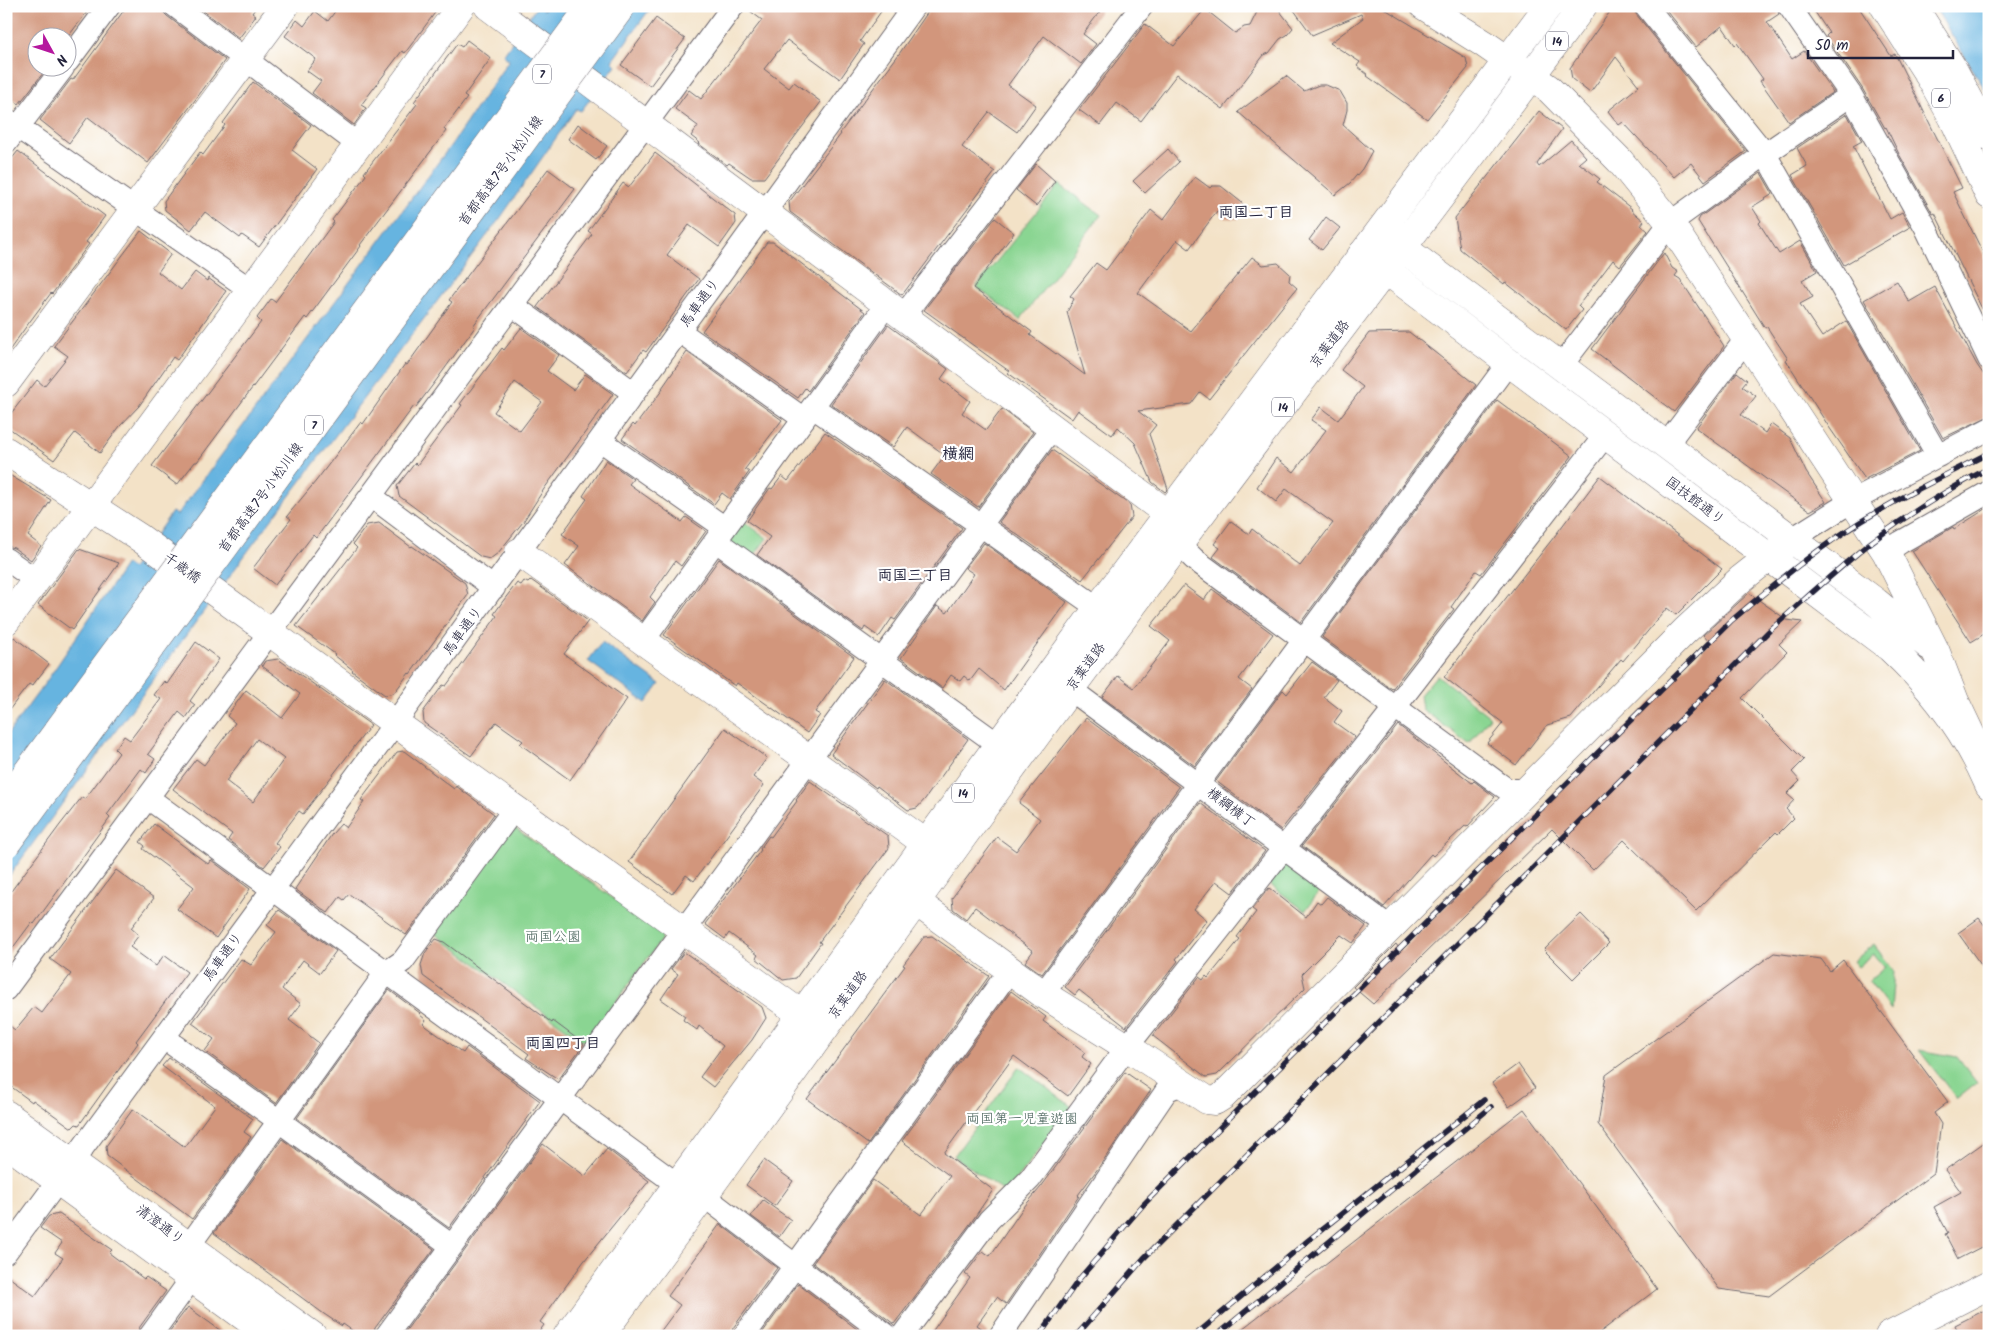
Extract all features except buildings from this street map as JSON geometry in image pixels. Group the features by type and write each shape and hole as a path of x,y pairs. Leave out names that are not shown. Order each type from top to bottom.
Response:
{"main road":[{"path":"6,384 286,6"},
{"path":"6,621 462,6"},
{"path":"488,6 1168,514"},
{"name":"首都高速7号小松川線","path":"6,801 591,6"},
{"name":"首都高速7号小松川線","path":"6,844 622,6"},
{"path":"1424,6 1548,88 1620,160 1670,223 1886,552 1936,652 1955,701 1975,743 1978,760"},
{"name":"京葉道路","path":"936,851 998,745 1098,608 1548,6"},
{"name":"京葉道路","path":"600,1336 704,1196 905,894 936,851 1070,689 1583,6"},
{"name":"6","path":"1884,6 1931,79 1953,118 1989,195"},
{"name":"6","path":"1913,6 1952,67 1989,136"},
{"name":"国技館通り","path":"1380,230 1903,623 1956,672 1989,730"},
{"name":"国技館通り","path":"1363,253 1864,626 1908,664 1958,726 1978,760 1989,785"},
{"name":"千歳橋","path":"6,451 140,538 801,1014"},
{"path":"905,894 1043,994 1128,1047 1206,1100 1214,1101 1223,1096 1685,631 1741,579 1792,539"},
{"path":"520,552 936,851"},
{"path":"1921,619 1956,672"},
{"name":"京葉道路","path":"567,1336 801,1014 905,894"},
{"name":"清澄通り","path":"6,1114 66,1171 192,1278 271,1336"},
{"name":"清澄通り","path":"6,1143 66,1171 188,1247 313,1336"},
{"path":"1889,1336 1989,1285"}],"street":[{"path":"78,48 109,6"},
{"path":"174,6 359,145"},
{"path":"6,989 733,6"},
{"name":"馬車通り","path":"6,1252 494,588 914,6"},
{"path":"643,641 808,413 895,310 1142,6"},
{"path":"1646,6 1765,154 1938,456"},
{"path":"1789,6 1851,95 1925,226 1989,359"},
{"path":"54,78 10,130 136,209 251,290"},
{"path":"1561,366 1670,223 1851,95"},
{"path":"512,305 634,393"},
{"path":"679,332 981,525 1098,608"},
{"path":"1666,445 1746,339"},
{"path":"1043,994 1509,362"},
{"path":"386,1336 1052,428"},
{"path":"1792,539 1852,501 1989,429"},
{"path":"902,1336 989,1220 1030,1179 1128,1047 1395,708 1606,434"},
{"path":"600,440 882,661 998,745"},
{"path":"1886,552 1989,492"},
{"path":"371,496 494,588"},
{"path":"1178,543 1194,559 1508,790 1526,790"},
{"path":"6,559 36,580"},
{"name":"横綱横丁","path":"1070,689 1391,928"},
{"path":"148,798 678,1184"},
{"path":"188,1247 380,981 388,972 403,961 514,809"},
{"path":"744,1336 1010,970"},
{"path":"164,1038 452,1246"},
{"path":"1000,1336 1167,1090 1182,1084"},
{"path":"704,1196 888,1336"},
{"path":"150,1336 192,1278"}],"green space":[{"path":"1059,184 1101,215 1020,320 976,287"},
{"path":"743,521 767,538 751,560 727,542"},
{"path":"1437,675 1490,717 1469,744 1422,709 1420,695"},
{"name":"両国公園","path":"511,825 663,934 661,940 586,1043 435,934"},
{"path":"1289,856 1325,884 1305,911 1268,883"},
{"path":"1874,945 1894,971 1891,1010 1869,981 1885,967 1874,954 1858,967 1853,961"},
{"path":"1919,1050 1957,1057 1977,1083 1957,1099"},
{"name":"両国第一児童遊園","path":"1019,1067 1072,1107 1006,1193 954,1156"}],"water":[{"path":"537,6 544,10 547,6 652,6 612,61 616,65 581,111 576,109 501,217 254,543 6,880 6,736 48,679 126,564 132,569 172,512 177,515 451,145 509,60 503,55"},
{"path":"1934,6 1989,6 1989,96"},
{"path":"602,642 660,684 646,703 588,661"}],"railway":[{"path":"1039,1336 1080,1278 1143,1205 1731,621 1794,569 1851,528 1909,494 1989,453"},
{"path":"1076,1336 1144,1258 1769,631 1870,543 1928,503 1989,468"},
{"path":"1194,1336 1305,1243 1484,1100"},
{"path":"1216,1336 1491,1107"}],"district":[{"name":"両国二丁目","path":"1256,213"},
{"name":"横網","path":"958,454"},
{"name":"両国三丁目","path":"915,576"},
{"name":"両国四丁目","path":"563,1044"}]}
